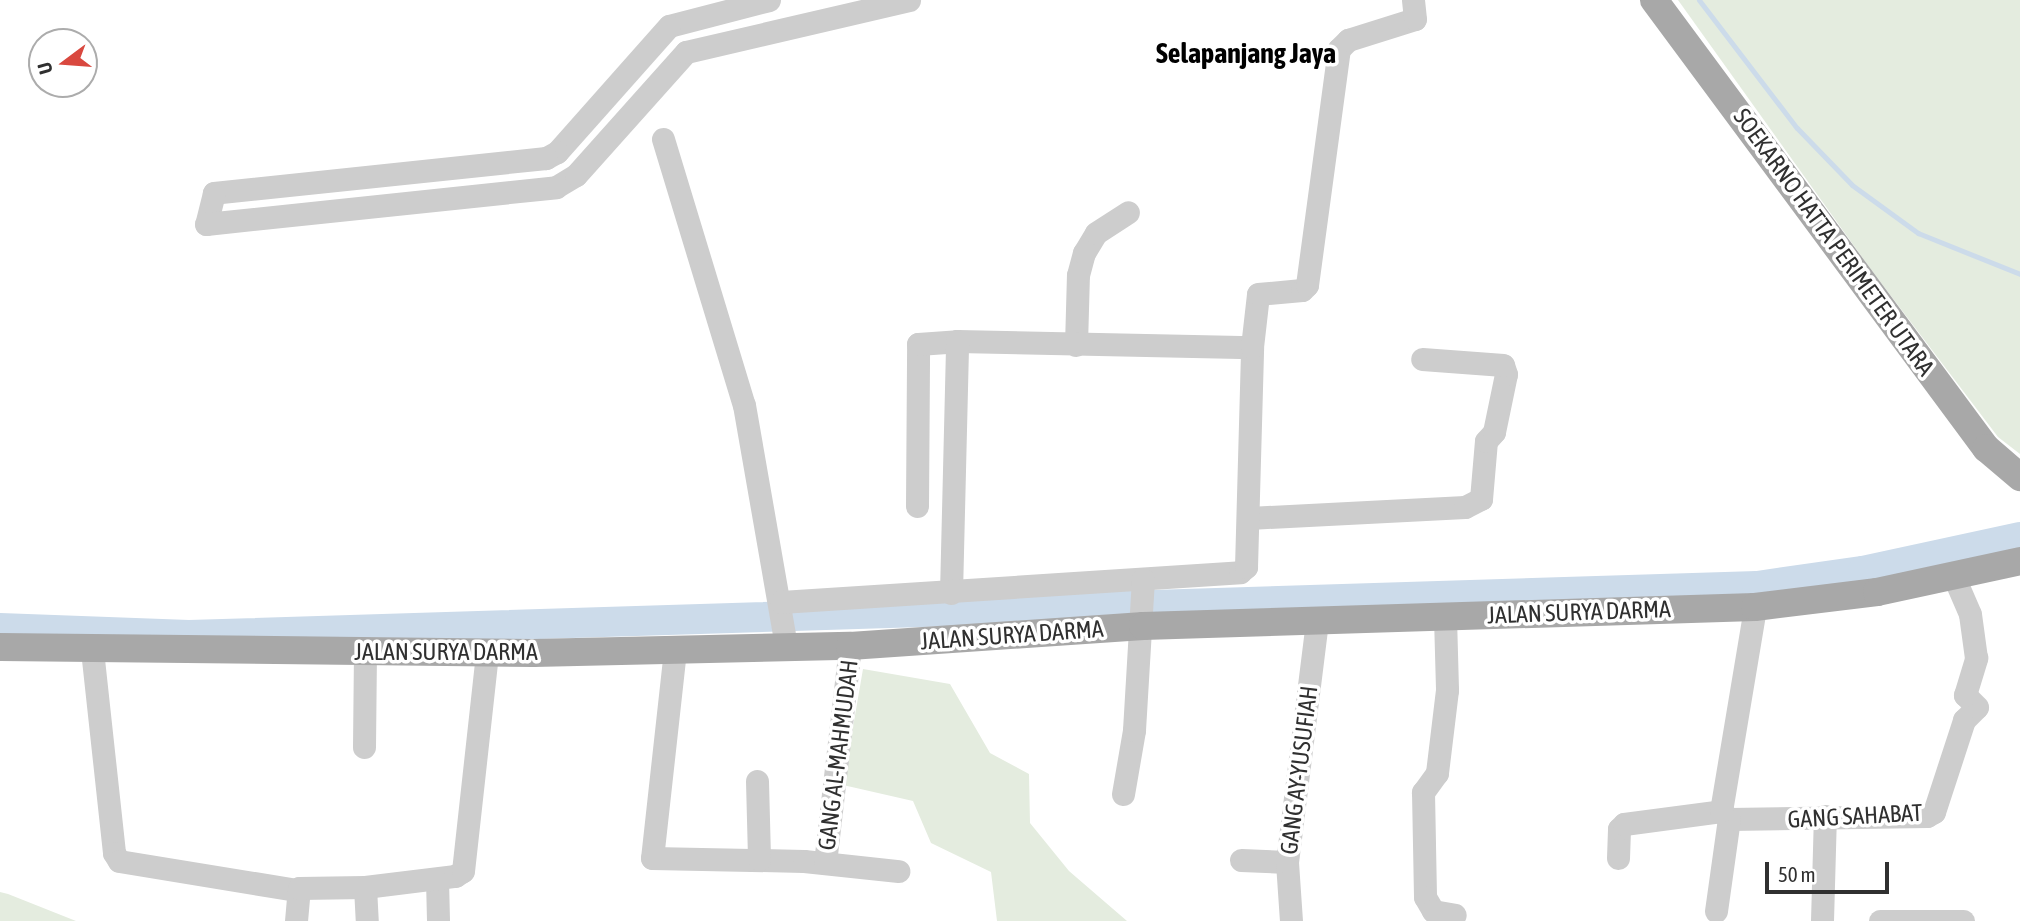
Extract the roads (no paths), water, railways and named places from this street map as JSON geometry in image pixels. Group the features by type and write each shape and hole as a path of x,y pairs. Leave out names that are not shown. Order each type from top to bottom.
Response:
{"main road":[{"name":"SOEKARNO HATTA PERIMETER UTARA","path":"1654,0 1986,448 2020,477"},
{"name":"JALAN SURYA DARMA","path":"0,646 92,650 487,652 675,650 786,640 850,646 1143,620 1317,620 1755,607 1853,596 1954,577 2020,561"}],"street":[{"path":"769,0 669,26 557,152 546,158 214,193 206,224 556,187 576,174 686,52 873,4 902,1"},
{"path":"781,604 1143,585 1240,572 1246,567 1252,347 1258,294 1302,290 1307,285 1339,49 1348,40 1415,19 1413,0"},
{"path":"663,139 744,405 786,640"},
{"path":"387,175 390,204"},
{"path":"358,178 362,207"},
{"path":"1076,345 1078,275 1084,253 1096,233 1128,212"},
{"path":"917,506 915,355 918,344 957,341 1252,347"},
{"path":"951,593 957,341"},
{"path":"1249,518 1465,507 1481,499 1486,441 1494,432 1506,374 1503,365 1423,359"},
{"name":"GANG SAHABAT","path":"1618,858 1619,829 1624,824 1725,815 1927,816 1934,812 1964,720 1977,707 1965,698 1976,658 1970,614 1954,577"},
{"path":"1123,794 1134,730 1143,620 1143,585"},
{"path":"1716,911 1725,815 1755,607"},
{"path":"1445,617 1447,690 1437,773 1423,792 1425,897 1433,911 1455,915"},
{"name":"GANG AY-YUSUFIAH","path":"1291,921 1287,862 1317,620"},
{"name":"GANG AL-MAHMUDAH","path":"825,863 850,646"},
{"path":"92,650 116,857 185,874 296,890 365,887 455,876 464,869 487,652"},
{"path":"675,650 650,856 759,859 898,871"},
{"path":"364,747 365,651"},
{"path":"757,781 759,859"},
{"path":"1822,921 1825,816"},
{"path":"1241,860 1287,862"},
{"path":"437,878 438,921"},
{"path":"365,887 367,921"},
{"path":"296,890 296,921"},
{"path":"1880,921 1963,921"}],"waterway":[{"path":"1699,0 1797,128 1852,185 1918,233 2020,274"},
{"path":"0,628 189,635 1757,586 1863,571 2020,537"}],"district":[{"name":"Selapanjang Jaya","path":"1246,53"}]}
